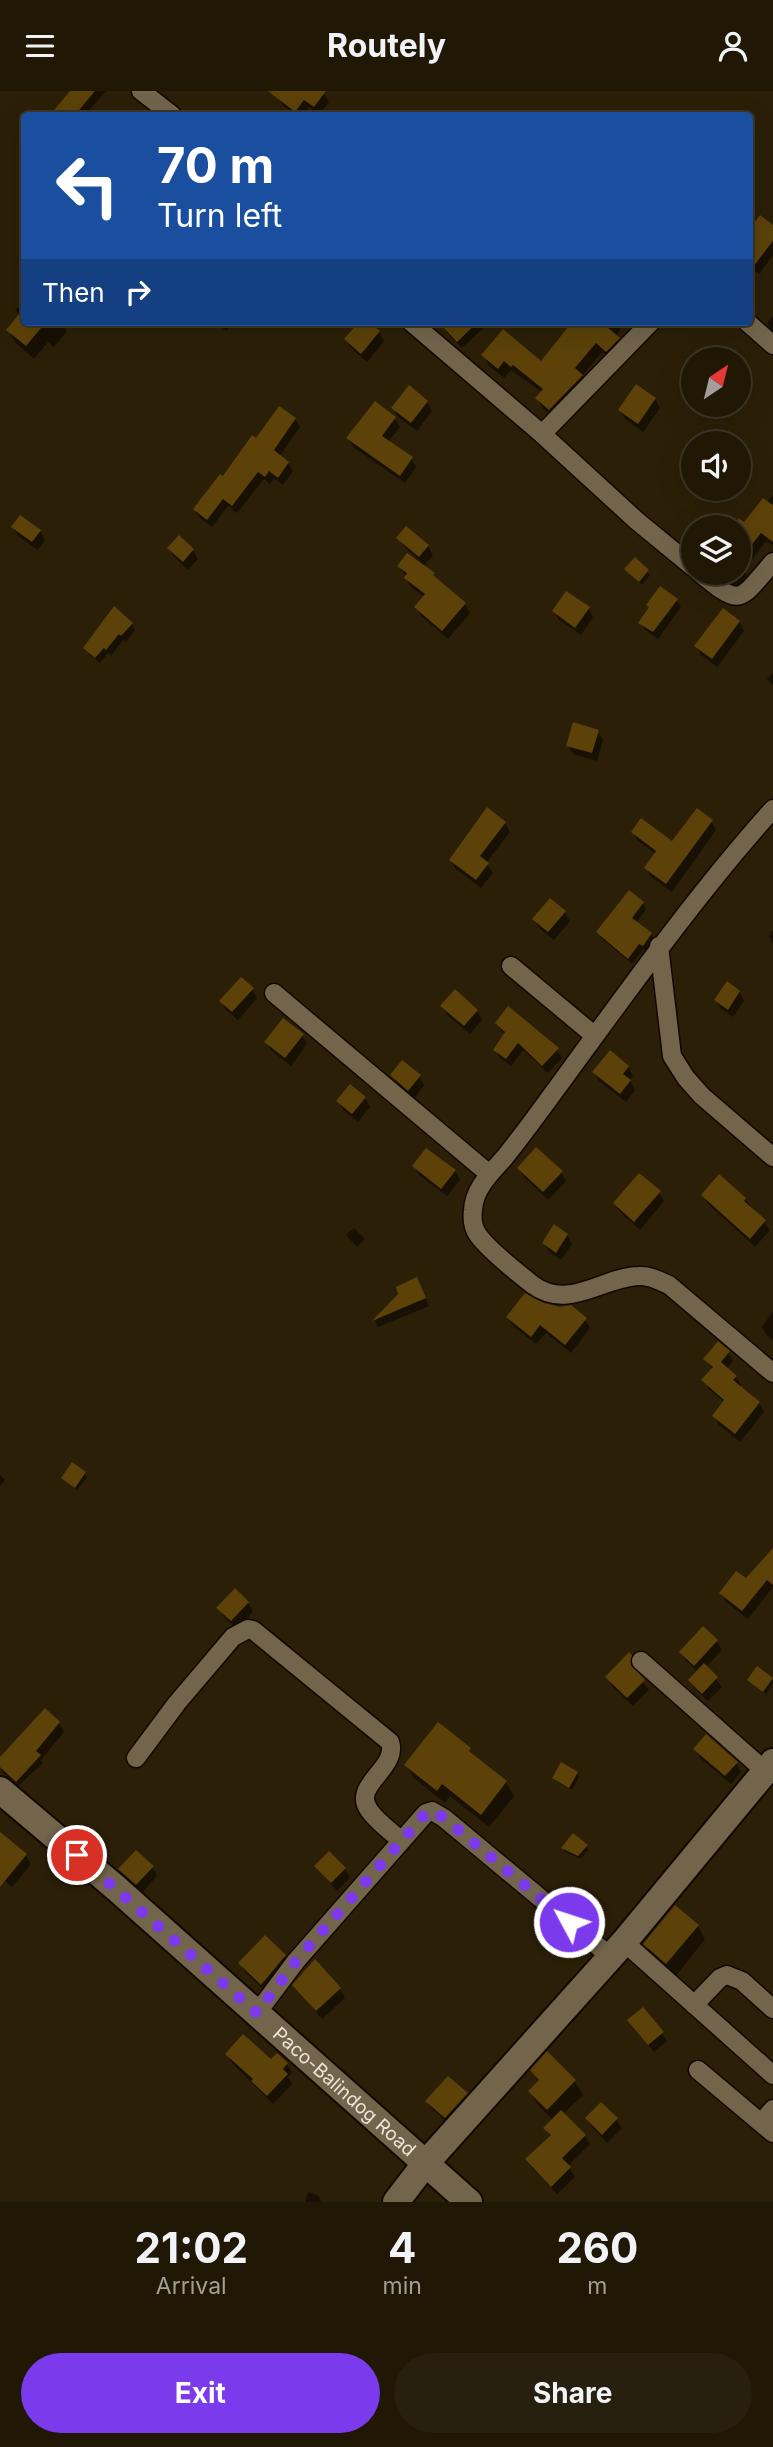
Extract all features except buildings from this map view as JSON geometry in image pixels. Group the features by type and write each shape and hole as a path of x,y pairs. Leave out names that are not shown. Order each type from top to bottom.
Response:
{"street":[{"path":"141,91 168,112"},
{"path":"416,326 681,557"},
{"path":"542,434 647,326"},
{"path":"752,326 773,345"},
{"path":"714,585 726,595 739,597 746,593 773,562"},
{"path":"773,809 659,946 524,1133 488,1173 473,1203 472,1213 476,1232 534,1285 547,1293 560,1297 640,1275 657,1279 669,1285 773,1373"},
{"path":"659,946 672,1056 702,1096 773,1157"},
{"path":"511,966 595,1036"},
{"path":"274,993 488,1173"},
{"path":"136,1758 177,1703 233,1637 247,1629 253,1630 390,1742 393,1750 390,1761 368,1787 365,1802 369,1810 401,1842"},
{"path":"396,2202 425,2164 617,1950 769,1766 641,1661"},
{"name":"Paco-Balindog Road","path":"0,1790 116,1888 469,2202"},
{"path":"257,2013 296,1961 426,1813 436,1812 694,2005 773,2075"},
{"path":"694,2005 720,1978 727,1975 742,1981 773,2009"},
{"path":"698,2070 769,2122"}],"route":[{"path":"77,1855 257,2013 296,1961 426,1813 432,1811 444,1818 569,1922"}]}
